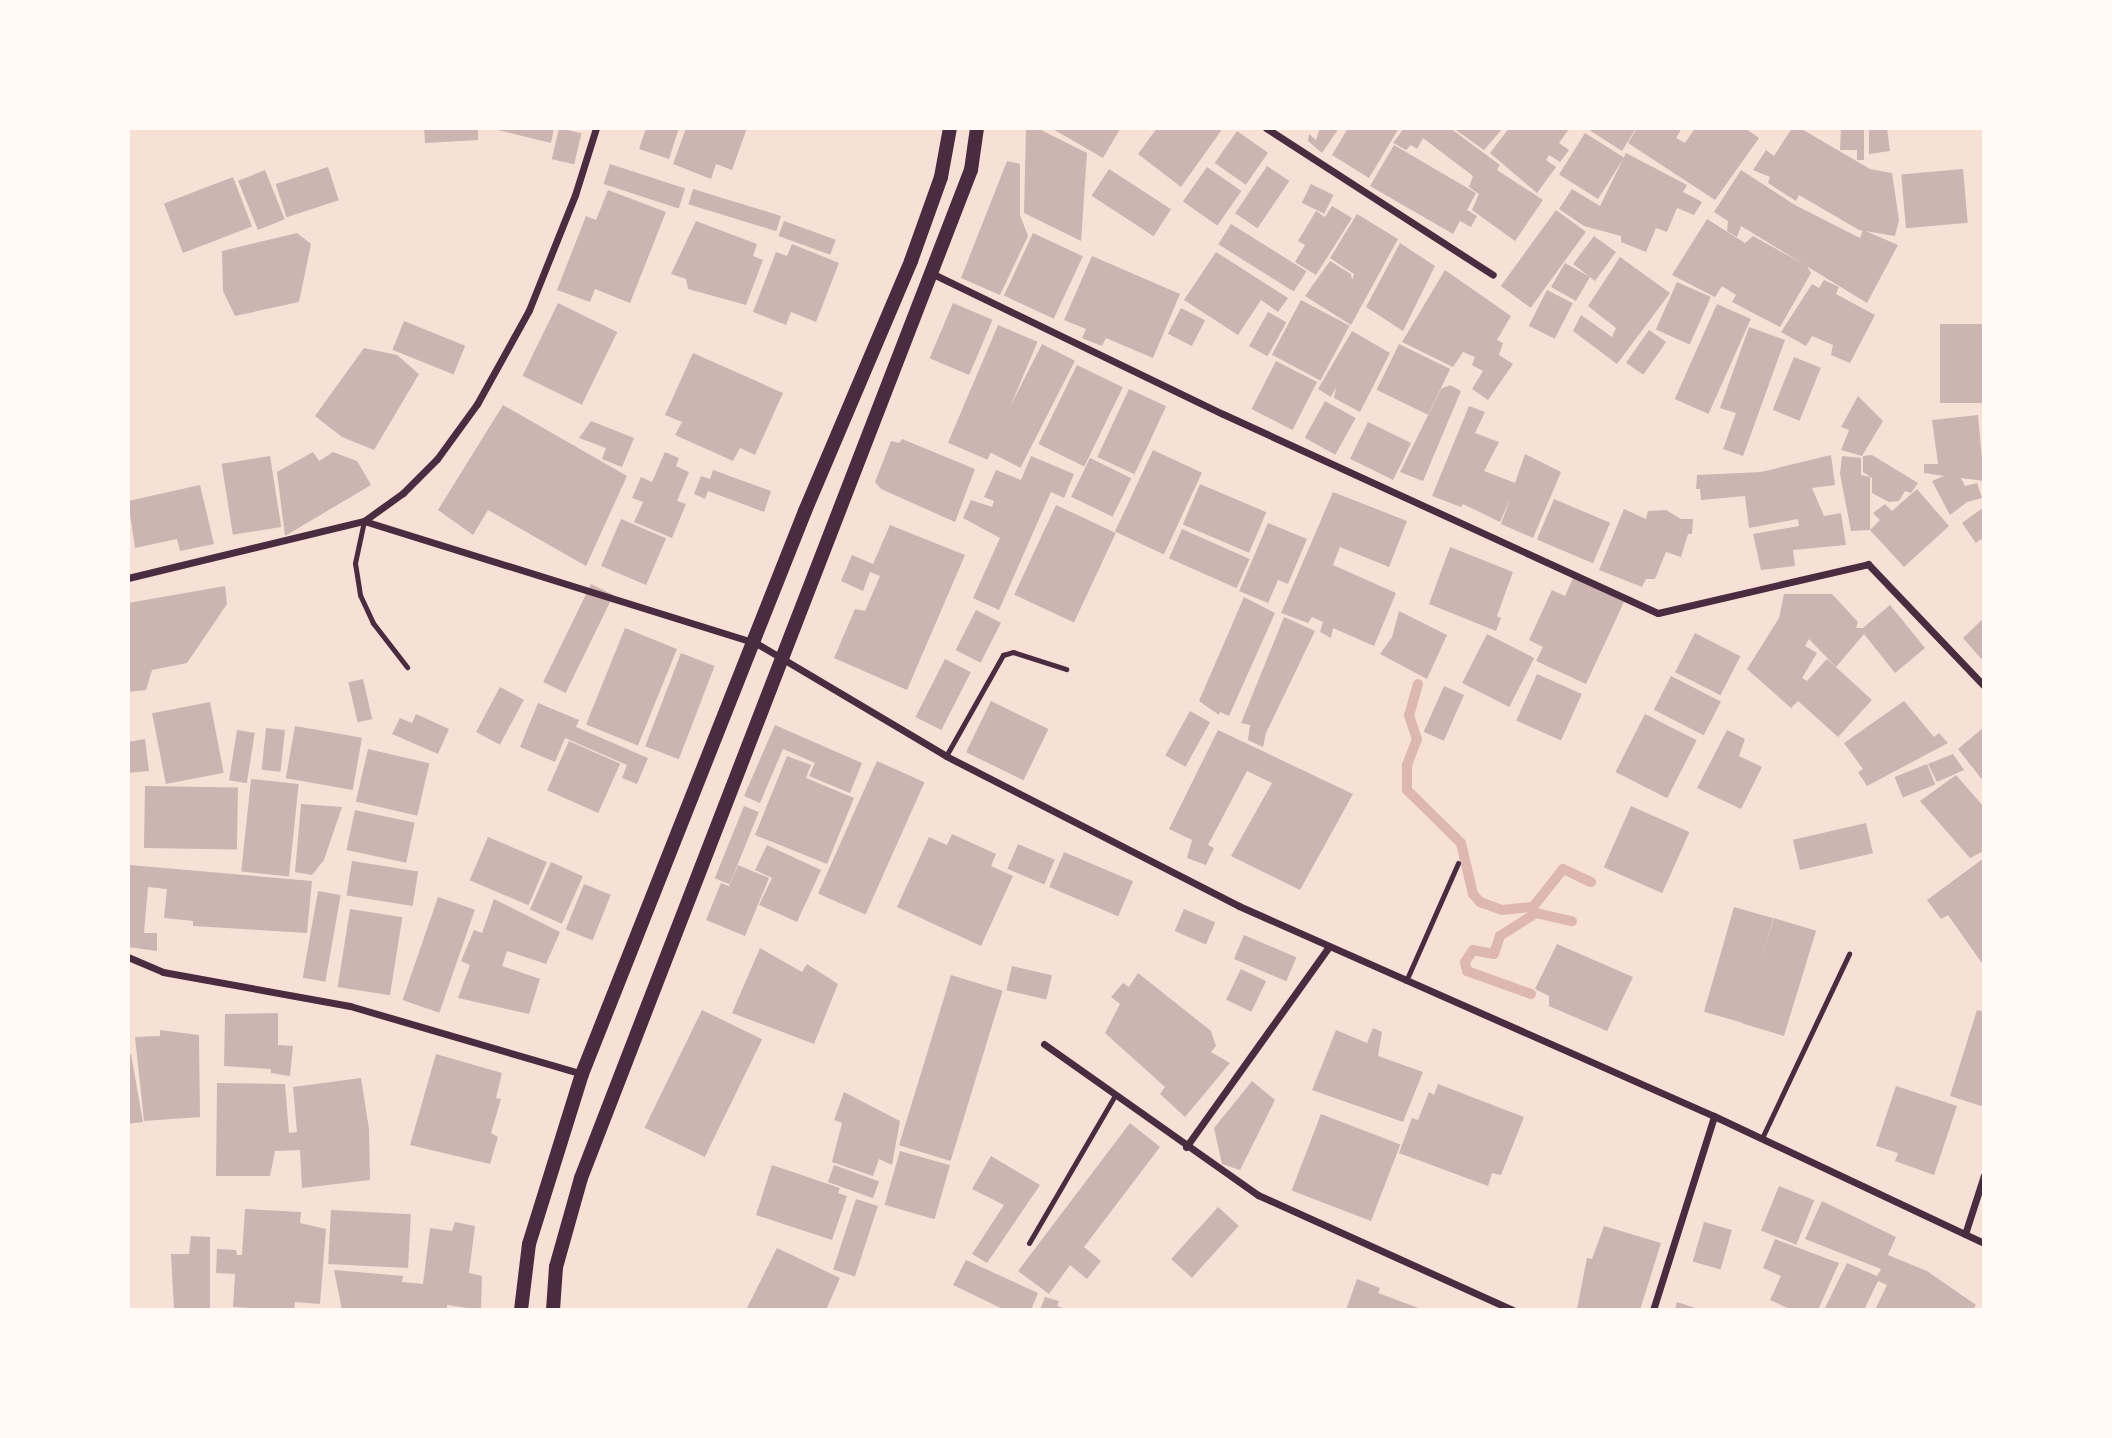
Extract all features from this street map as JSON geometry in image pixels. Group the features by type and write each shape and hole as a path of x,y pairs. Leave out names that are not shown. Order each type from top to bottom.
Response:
{"main road":[{"path":"521,1310 529,1244 582,1074 756,643 805,512 911,261 941,177 950,128"},
{"path":"553,1310 556,1267 581,1178 929,272 971,170 977,128"}],"street":[{"path":"128,578 364,521 403,493 437,459 477,404 529,310 575,195 596,128"},
{"path":"1266,128 1493,275"},
{"path":"929,272 1211,408 1658,613 1868,564 1984,686"},
{"path":"364,521 756,643 781,662 946,757 1328,948 1714,1116 1984,1243"},
{"path":"1186,1147 1328,948"},
{"path":"128,957 163,972 350,1006 582,1074"},
{"path":"1044,1045 1258,1195 1513,1310"},
{"path":"1653,1310 1714,1116"},
{"path":"1965,1234 1984,1175"}],"lane":[{"path":"364,521 355,562 360,595 373,623 407,667"},
{"path":"946,757 1003,655 1013,652 1066,668"},
{"path":"1406,982 1458,863"},
{"path":"1762,1138 1849,954"},
{"path":"1029,1243 1115,1095"}],"building":[{"path":"424,128 478,128 478,140 425,143"},
{"path":"489,128 554,128 551,143"},
{"path":"559,128 581,133 574,164 552,159"},
{"path":"646,128 679,128 669,159 639,149"},
{"path":"686,128 747,128 732,170 716,164 711,179 673,164"},
{"path":"1026,128 1037,128 1087,153 1081,241 1024,213"},
{"path":"1051,128 1117,128 1120,129 1103,158"},
{"path":"1157,128 1223,128 1181,187 1138,154"},
{"path":"1320,128 1339,128 1322,153 1308,141 1309,134 1316,140"},
{"path":"1348,128 1399,128 1369,178 1332,155"},
{"path":"1404,128 1450,128 1500,165 1497,170 1543,200 1515,241 1472,210 1479,194 1469,187 1473,176 1423,138 1417,149 1411,145 1406,150 1393,143"},
{"path":"1453,128 1503,128 1484,150"},
{"path":"1509,128 1569,129 1559,143 1569,150 1560,162 1549,155 1546,160 1556,167 1537,193 1490,153"},
{"path":"1586,128 1636,128 1622,151"},
{"path":"1637,128 1682,128 1676,138 1685,143 1695,128 1745,128 1759,138 1715,200 1628,143"},
{"path":"1792,128 1800,128 1870,169 1892,173 1899,220 1895,236 1859,230 1799,195 1796,201 1768,183 1770,177 1753,170 1766,150 1774,156"},
{"path":"1841,128 1864,128 1864,160 1857,160 1857,150 1840,150"},
{"path":"1869,128 1887,128 1890,151 1869,154"},
{"path":"1237,131 1268,153 1246,185 1215,163"},
{"path":"1585,133 1624,157 1598,199 1559,175"},
{"path":"1394,145 1476,193 1467,210 1477,216 1471,227 1460,221 1453,234 1370,186"},
{"path":"1626,153 1687,185 1683,192 1702,202 1694,215 1677,208 1667,232 1656,228 1646,252 1621,242 1621,236 1584,226 1559,209 1572,189 1600,206"},
{"path":"1007,161 1020,164 1020,215 1028,236 1000,295 961,278"},
{"path":"610,164 685,188 679,208 604,184"},
{"path":"1267,166 1289,181 1258,228 1235,213"},
{"path":"328,167 339,200 287,217 276,184"},
{"path":"1207,167 1241,191 1217,225 1183,201"},
{"path":"1109,169 1171,209 1154,236 1092,196"},
{"path":"1963,169 1968,223 1906,228 1901,174"},
{"path":"265,170 285,219 258,230 238,181"},
{"path":"1741,170 1795,205 1860,238 1863,230 1898,245 1867,303 1741,226 1737,237 1727,231 1728,221 1714,212"},
{"path":"233,177 252,226 183,253 164,204"},
{"path":"1311,184 1333,195 1324,214 1302,203"},
{"path":"693,189 781,216 776,231 688,204"},
{"path":"608,190 666,212 630,303 595,289 590,302 557,290 586,216 596,220"},
{"path":"1332,206 1352,218 1316,275 1295,262 1305,245 1298,241 1316,211 1325,217"},
{"path":"1556,210 1586,232 1531,308 1501,286"},
{"path":"1357,214 1398,239 1351,325 1305,296 1330,261 1351,274 1352,280 1354,274 1330,258"},
{"path":"1707,219 1745,243 1753,236 1807,266 1811,273 1780,327 1732,302 1736,295 1722,286 1715,297 1672,275"},
{"path":"696,221 757,244 753,256 763,260 746,305 688,289 686,279 671,274"},
{"path":"784,221 836,240 830,255 779,236"},
{"path":"1231,224 1306,271 1294,292 1218,244"},
{"path":"297,233 311,244 299,302 235,316 223,291 222,251"},
{"path":"1033,233 1083,256 1054,319 1004,296"},
{"path":"1594,236 1616,252 1595,281 1573,264"},
{"path":"1400,243 1435,266 1403,331 1366,307"},
{"path":"792,244 839,263 816,322 791,312 786,325 753,312 776,252 787,256"},
{"path":"1216,252 1288,298 1278,312 1261,300 1238,335 1184,300"},
{"path":"1092,256 1180,294 1153,358 1106,338 1102,346 1082,338 1086,329 1064,320"},
{"path":"1620,257 1670,293 1617,364 1573,331 1581,315 1612,337 1616,328 1588,306"},
{"path":"1565,263 1590,277 1576,301 1551,287"},
{"path":"1445,270 1511,316 1497,340 1503,343 1499,355 1513,364 1488,400 1472,389 1483,371 1472,365 1475,357 1463,352 1453,367 1402,342"},
{"path":"1824,280 1839,287 1836,294 1875,315 1850,363 1831,355 1833,345 1812,336 1806,346 1781,332 1812,284 1819,288"},
{"path":"1677,282 1711,297 1690,345 1656,330"},
{"path":"1547,290 1573,303 1555,339 1529,326"},
{"path":"1301,300 1350,326 1320,381 1272,355"},
{"path":"558,303 617,332 582,405 522,376"},
{"path":"953,303 993,320 969,375 930,358"},
{"path":"1717,304 1751,319 1709,414 1675,399"},
{"path":"1181,308 1205,320 1192,346 1168,334"},
{"path":"1268,312 1286,322 1267,356 1249,346"},
{"path":"404,321 465,346 454,374 392,350"},
{"path":"1940,324 1984,324 1984,403 1940,403"},
{"path":"998,325 1038,342 988,460 948,443"},
{"path":"1749,327 1785,340 1743,456 1723,449 1736,413 1720,408"},
{"path":"1649,330 1666,342 1643,375 1626,363"},
{"path":"1352,331 1390,353 1360,412 1334,398 1336,387 1331,397 1318,389"},
{"path":"1042,344 1075,361 1020,468 988,451"},
{"path":"1399,344 1450,369 1428,415 1377,390"},
{"path":"364,348 397,355 419,374 374,450 342,437 315,416"},
{"path":"693,353 783,393 755,455 740,448 733,461 675,435 682,422 665,415"},
{"path":"1794,357 1821,368 1800,421 1773,410"},
{"path":"1276,361 1317,382 1292,430 1251,409"},
{"path":"1077,365 1123,387 1084,466 1038,444"},
{"path":"1450,385 1461,391 1423,481 1400,472 1441,389"},
{"path":"1129,389 1166,406 1134,474 1097,457"},
{"path":"1858,396 1883,421 1862,456 1841,450 1849,430 1841,427"},
{"path":"1325,401 1356,418 1335,455 1305,438"},
{"path":"503,405 627,476 586,566 488,510 473,535 438,510"},
{"path":"1469,406 1485,412 1475,433 1499,442 1484,471 1515,483 1525,454 1561,472 1533,538 1501,524 1510,499 1500,522 1463,504 1461,507 1432,496"},
{"path":"1978,415 1984,481 1961,478 1965,486 1977,483 1982,498 1967,502 1950,515 1932,481 1944,476 1924,473 1924,464 1938,464 1932,420"},
{"path":"591,421 634,438 622,467 602,459 606,448 579,438"},
{"path":"1368,422 1411,443 1393,480 1350,459"},
{"path":"902,439 975,469 955,522 881,489 875,482 891,441 899,443"},
{"path":"1153,450 1202,473 1164,554 1115,532"},
{"path":"313,452 319,461 333,452 357,461 371,485 285,536 277,472"},
{"path":"665,452 679,458 676,466 689,472 677,501 686,504 672,538 634,522 643,502 632,498 641,477 652,482"},
{"path":"1831,455 1835,485 1812,488 1824,516 1841,513 1846,545 1793,550 1795,566 1761,570 1753,534 1799,526 1798,519 1749,528 1745,496 1701,500 1700,489 1696,489 1697,475 1761,472"},
{"path":"1872,455 1918,483 1911,493 1905,491 1899,501 1889,502 1872,493 1872,478 1863,472 1863,456"},
{"path":"270,456 281,527 233,535 222,464"},
{"path":"1031,456 1074,474 1064,498 1051,492 999,610 973,598 1000,538 963,518 971,500 992,507 994,501 984,497 996,470 1021,480"},
{"path":"1842,456 1861,458 1861,475 1870,477 1870,530 1851,531 1840,474"},
{"path":"1090,458 1131,478 1112,517 1071,497"},
{"path":"713,470 771,491 764,512 708,491 705,499 694,494 701,476 710,479"},
{"path":"1200,484 1266,512 1249,553 1183,525"},
{"path":"200,485 214,544 180,551 177,539 135,548 128,501"},
{"path":"1917,489 1949,526 1904,567 1870,530 1880,520 1873,513 1885,504 1892,511"},
{"path":"1333,492 1407,521 1389,567 1340,547 1333,565 1396,593 1374,646 1333,628 1331,638 1320,632 1323,622 1312,617 1308,623 1281,613"},
{"path":"1554,499 1610,523 1593,563 1537,540"},
{"path":"1056,505 1116,533 1074,623 1014,595"},
{"path":"1984,507 1984,544 1981,539 1976,543 1962,523"},
{"path":"1624,509 1646,519 1648,511 1666,510 1681,519 1693,519 1692,534 1688,534 1681,557 1666,552 1655,579 1646,579 1642,587 1599,570"},
{"path":"621,519 666,538 646,585 601,566"},
{"path":"1268,523 1307,539 1288,584 1278,580 1268,603 1239,591"},
{"path":"890,525 965,555 907,690 834,658 855,609 865,611 880,576 870,572 863,591 841,581 852,555 873,564"},
{"path":"1182,529 1250,559 1237,588 1169,558"},
{"path":"1450,547 1513,572 1497,616 1501,618 1496,631 1429,604"},
{"path":"1573,578 1624,602 1586,684 1536,661 1543,647 1529,640 1552,590 1565,596"},
{"path":"591,584 613,595 566,693 543,682"},
{"path":"225,586 227,604 187,663 152,670 146,690 128,692 128,603"},
{"path":"1784,594 1832,594 1858,622 1856,628 1863,628 1890,605 1925,648 1895,673 1864,634 1836,667 1809,639 1805,646 1817,653 1802,678 1807,681 1827,659 1872,700 1838,737 1798,701 1791,708 1747,669 1779,618"},
{"path":"1244,597 1275,613 1229,716 1220,712 1219,715 1199,701"},
{"path":"976,610 1001,623 981,663 956,650"},
{"path":"1399,611 1447,635 1427,679 1380,654 1392,637"},
{"path":"1284,617 1315,631 1266,733 1263,747 1248,740 1250,725 1241,723"},
{"path":"1984,618 1984,662 1963,638"},
{"path":"625,628 677,649 638,745 586,724"},
{"path":"1695,633 1740,656 1720,695 1675,672"},
{"path":"1487,634 1534,658 1509,707 1462,683"},
{"path":"681,653 715,666 679,759 645,746"},
{"path":"945,659 971,672 941,730 915,717"},
{"path":"1537,674 1582,694 1561,741 1516,721"},
{"path":"1671,676 1721,701 1704,735 1654,710"},
{"path":"363,679 372,719 358,722 348,682"},
{"path":"1444,686 1464,695 1444,741 1424,732"},
{"path":"500,687 524,700 500,745 476,732"},
{"path":"991,701 1049,729 1024,780 966,752"},
{"path":"1904,701 1934,737 1939,733 1948,743 1867,786 1858,772 1863,769 1844,743"},
{"path":"210,702 224,773 166,784 152,713"},
{"path":"538,703 579,720 576,727 648,758 637,784 622,778 627,765 565,738 555,762 520,747"},
{"path":"1190,711 1210,722 1185,767 1165,756"},
{"path":"416,714 449,729 438,754 392,734 400,718 412,723"},
{"path":"1645,714 1697,740 1667,798 1615,772"},
{"path":"775,725 862,763 850,793 809,776 815,763 783,749 760,803 744,796"},
{"path":"295,726 362,738 353,790 286,778"},
{"path":"1984,727 1984,782 1958,749"},
{"path":"266,728 285,730 281,772 262,770"},
{"path":"237,730 255,733 247,783 229,780"},
{"path":"1218,730 1353,794 1300,890 1231,856 1272,783 1247,771 1208,845 1214,848 1206,865 1187,858 1192,840 1169,829"},
{"path":"1727,730 1745,739 1739,756 1762,767 1741,809 1697,788"},
{"path":"145,739 149,771 128,773 128,742"},
{"path":"569,741 620,764 598,813 547,790"},
{"path":"368,749 429,763 417,816 356,802"},
{"path":"1953,754 1964,770 1937,782 1928,764"},
{"path":"787,756 811,765 806,778 854,798 827,864 755,835"},
{"path":"877,761 925,782 866,915 818,893"},
{"path":"1927,764 1935,784 1903,798 1895,777"},
{"path":"1956,775 1984,807 1984,851 1970,858 1920,801"},
{"path":"251,779 299,784 289,877 241,871"},
{"path":"145,786 238,788 237,850 144,848"},
{"path":"301,804 342,807 324,860 312,875 295,872"},
{"path":"744,806 759,812 730,884 715,878"},
{"path":"1631,806 1689,832 1662,893 1604,867"},
{"path":"355,810 415,823 406,863 346,850"},
{"path":"1866,823 1873,853 1800,870 1793,840"},
{"path":"952,834 996,854 991,866 1013,876 981,946 897,907 929,837 947,845"},
{"path":"488,837 547,862 529,905 470,880"},
{"path":"1018,844 1055,860 1044,884 1007,869"},
{"path":"767,845 821,870 797,922 759,905 772,878 755,870"},
{"path":"1064,852 1133,881 1118,916 1049,887"},
{"path":"1984,858 1984,966 1948,915 1941,919 1927,900"},
{"path":"352,861 418,871 413,906 347,896"},
{"path":"551,862 583,876 562,924 530,910"},
{"path":"130,865 312,881 307,933 193,926 193,921 164,918 167,889 148,887 144,933 157,933 157,951 128,947"},
{"path":"738,865 769,878 745,936 706,920 721,883 729,886"},
{"path":"584,884 611,895 593,940 566,929"},
{"path":"318,891 341,895 325,982 303,978"},
{"path":"438,897 475,910 439,1013 403,1000"},
{"path":"494,899 560,932 546,964 507,951 502,966 540,979 529,1014 458,998 470,965 461,961 474,930 482,933"},
{"path":"1734,907 1773,918 1743,1023 1704,1012"},
{"path":"350,909 402,917 390,995 338,987"},
{"path":"1184,909 1215,922 1206,944 1175,931"},
{"path":"1774,918 1816,931 1784,1036 1742,1023"},
{"path":"1244,935 1296,957 1286,981 1234,959"},
{"path":"1557,944 1633,977 1607,1031 1549,1006 1549,996 1535,989"},
{"path":"760,948 802,972 807,964 838,984 814,1044 732,1013"},
{"path":"1012,966 1052,975 1046,1000 1006,990"},
{"path":"1241,969 1266,981 1251,1012 1226,1000"},
{"path":"1138,973 1211,1031 1216,1046 1211,1052 1230,1063 1185,1117 1160,1094 1165,1087 1105,1033 1120,1004 1111,997 1123,983 1129,987"},
{"path":"951,975 1003,991 951,1161 899,1145"},
{"path":"702,1010 762,1039 705,1157 645,1128"},
{"path":"1977,1010 1984,1012 1984,1107 1950,1096"},
{"path":"278,1013 278,1045 293,1046 290,1076 271,1073 271,1069 224,1066 225,1014"},
{"path":"1373,1028 1382,1032 1378,1056 1423,1072 1403,1122 1312,1090 1336,1030 1367,1043"},
{"path":"160,1030 199,1035 200,1117 144,1121 135,1037 160,1036"},
{"path":"131,1054 143,1122 128,1124 128,1055"},
{"path":"436,1054 502,1073 496,1098 501,1099 491,1133 498,1137 490,1164 410,1145"},
{"path":"361,1078 369,1129 370,1180 302,1188 300,1150 275,1151 270,1176 216,1176 217,1083 285,1084 289,1133 297,1132 293,1087"},
{"path":"1252,1081 1275,1100 1240,1170 1222,1164 1214,1128"},
{"path":"1438,1084 1524,1117 1501,1175 1492,1173 1488,1186 1399,1153 1412,1118 1418,1120 1429,1092 1434,1095"},
{"path":"1896,1086 1957,1106 1934,1175 1895,1161 1898,1153 1876,1146"},
{"path":"844,1092 900,1121 892,1165 879,1159 873,1176 832,1162 842,1123 834,1120"},
{"path":"1321,1114 1400,1144 1371,1221 1292,1191"},
{"path":"1130,1123 1160,1147 1084,1247 1101,1261 1087,1279 1070,1265 1049,1294 1018,1271"},
{"path":"900,1151 950,1165 935,1219 885,1205"},
{"path":"991,1156 1040,1185 987,1263 972,1254 1004,1205 972,1189"},
{"path":"772,1165 840,1188 838,1193 847,1196 832,1240 756,1215"},
{"path":"834,1165 879,1181 873,1198 828,1182"},
{"path":"1779,1186 1814,1200 1796,1245 1761,1231"},
{"path":"856,1199 878,1206 855,1276 833,1269"},
{"path":"1822,1201 1896,1237 1888,1255 1927,1271 1976,1305 1972,1310 1875,1310 1887,1285 1878,1281 1864,1310 1824,1310 1847,1263 1877,1276 1881,1269 1805,1239"},
{"path":"1218,1207 1239,1226 1192,1278 1171,1259"},
{"path":"245,1209 301,1212 300,1223 326,1229 320,1304 295,1302 294,1310 233,1307 235,1274 216,1273 217,1249 236,1250 237,1255 242,1255"},
{"path":"331,1210 411,1214 408,1268 328,1264"},
{"path":"455,1222 475,1226 469,1273 482,1276 481,1310 447,1305 447,1310 342,1310 334,1270 403,1276 402,1282 423,1284 430,1228 452,1231"},
{"path":"1704,1222 1732,1230 1721,1269 1693,1261"},
{"path":"1604,1226 1661,1243 1640,1310 1577,1309 1587,1258 1592,1259"},
{"path":"191,1236 210,1237 210,1310 174,1310 171,1254 189,1254"},
{"path":"1775,1239 1839,1263 1818,1310 1792,1310 1770,1300 1781,1276 1763,1268"},
{"path":"777,1248 840,1278 826,1310 746,1310"},
{"path":"966,1260 1038,1293 1031,1310 1005,1310 953,1285"},
{"path":"1357,1279 1380,1288 1378,1293 1424,1310 1346,1310"},
{"path":"1045,1297 1059,1301 1057,1306 1069,1310 1040,1310"},
{"path":"1677,1302 1701,1310 1675,1310"}],"waterway":[{"path":"1418,684 1409,715 1417,739 1407,765 1407,790 1461,843 1473,894 1480,902 1502,910 1533,907 1563,869 1591,882"},
{"path":"1531,994 1467,971 1465,962 1473,950 1494,954 1500,936 1536,913 1572,921"}]}
